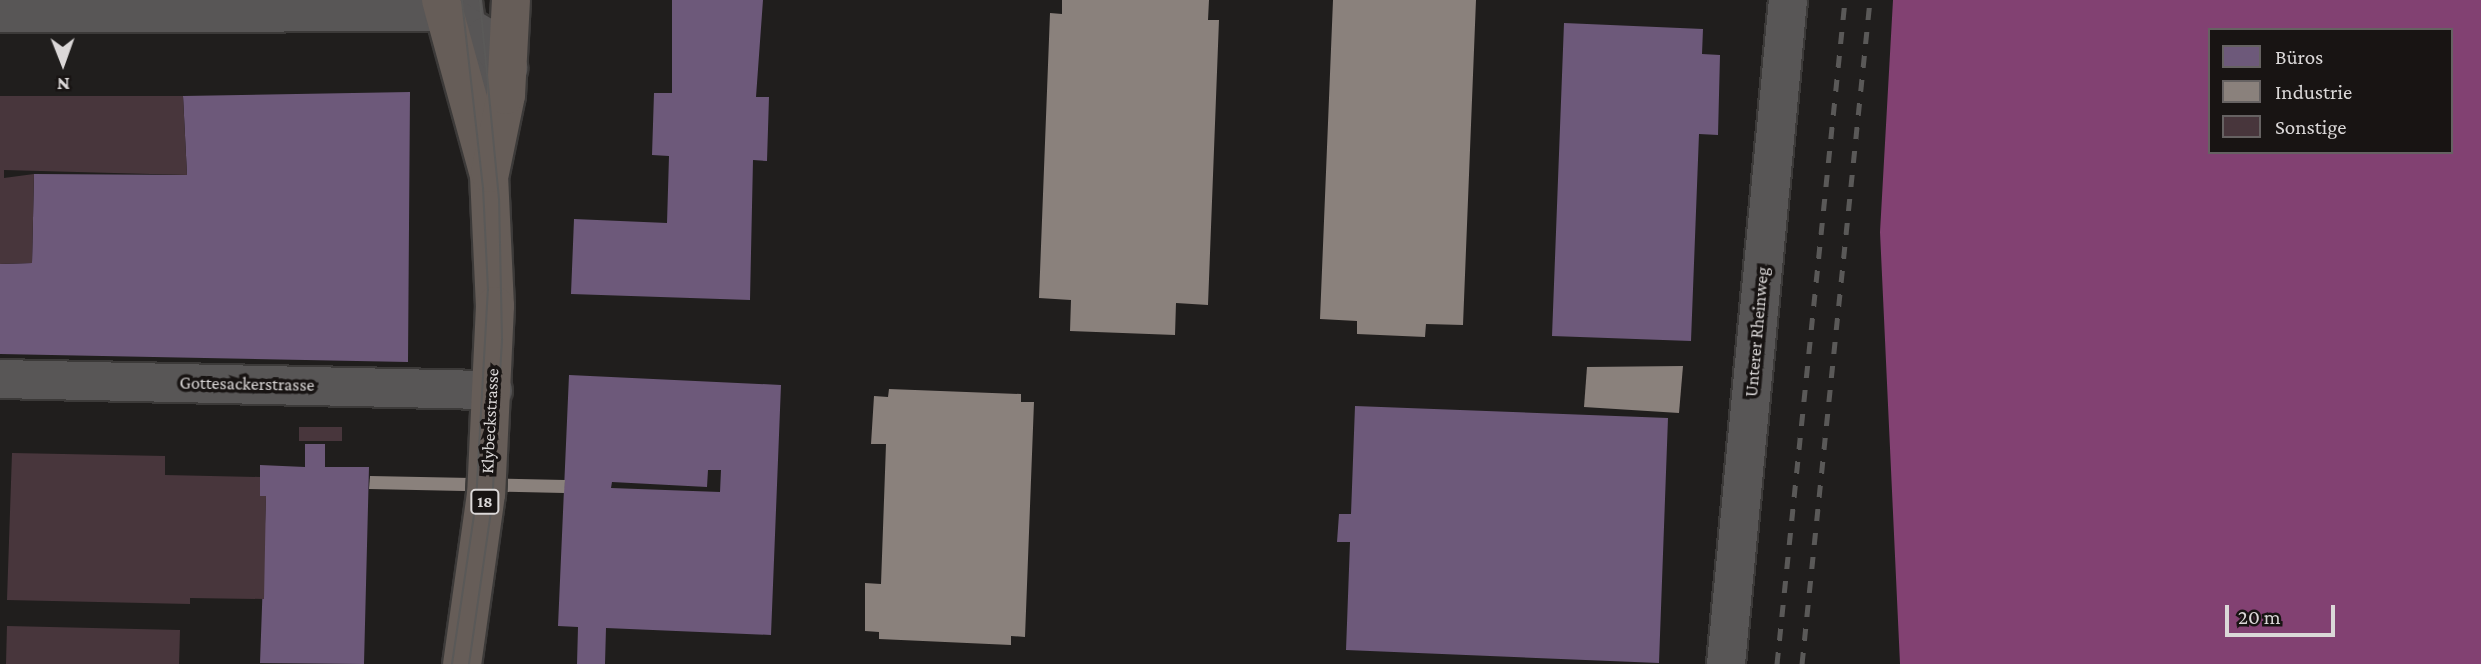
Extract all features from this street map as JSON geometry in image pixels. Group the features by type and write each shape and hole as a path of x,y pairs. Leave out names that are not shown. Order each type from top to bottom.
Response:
{"main road":[{"name":"Klybeckstrasse","path":"489,176 508,68 511,0"},
{"name":"Klybeckstrasse","path":"457,10 489,176 493,390 486,494 461,664"}],"street":[{"name":"Unterer Rheinweg","path":"1726,664 1788,0"},
{"path":"0,13 111,7 457,10 508,68"},
{"name":"Gottesackerstrasse","path":"0,379 493,390"}],"shaded area":[{"path":"1893,0 2481,0 2481,664 1900,664 1880,232"}],"building: Büros":[{"path":"672,0 763,0 756,97 769,97 767,161 753,160 750,300 571,294 574,219 667,223 669,156 652,155 654,93 672,93"},
{"path":"1564,23 1703,29 1702,54 1720,55 1718,135 1699,134 1691,341 1552,336"},
{"path":"410,92 408,362 0,354 0,264 32,263 34,174 187,175 183,96"},
{"path":"569,375 781,385 771,635 606,628 605,664 577,664 578,627 558,626","holes":["708,470 721,470 720,492 611,488 612,482 707,487"]},
{"path":"1355,406 1668,418 1659,663 1346,650 1350,542 1337,542 1339,514 1351,514"},
{"path":"305,444 325,444 325,467 369,467 364,664 260,663 266,496 260,496 260,465 305,467"}],"building: Industrie":[{"path":"1062,0 1209,0 1208,20 1219,20 1208,305 1176,303 1175,335 1070,331 1071,300 1039,298 1050,13 1062,14"},
{"path":"1333,0 1476,0 1463,325 1426,324 1425,337 1357,334 1357,321 1320,319"},
{"path":"1683,366 1679,413 1584,407 1587,367"},
{"path":"889,389 1021,394 1021,402 1034,402 1025,637 1011,636 1011,645 879,639 879,632 865,631 865,583 881,584 886,444 871,444 874,396 888,397"},
{"path":"370,476 565,480 564,493 369,489"}],"building: Sonstige":[{"path":"0,96 183,96 187,175 4,170 4,178 34,174 32,263 0,264"},
{"path":"299,427 342,427 342,441 299,441"},
{"path":"12,453 165,456 165,475 260,477 260,496 266,496 264,599 190,598 190,604 7,600"},
{"path":"7,626 180,630 179,664 6,664"}],"tram line":[{"path":"452,664 476,502 488,290 483,188 462,0"},
{"path":"469,664 492,504 502,339 499,199 480,0"}],"railway":[{"path":"1777,664 1845,0"},
{"path":"1802,664 1870,0"}]}
